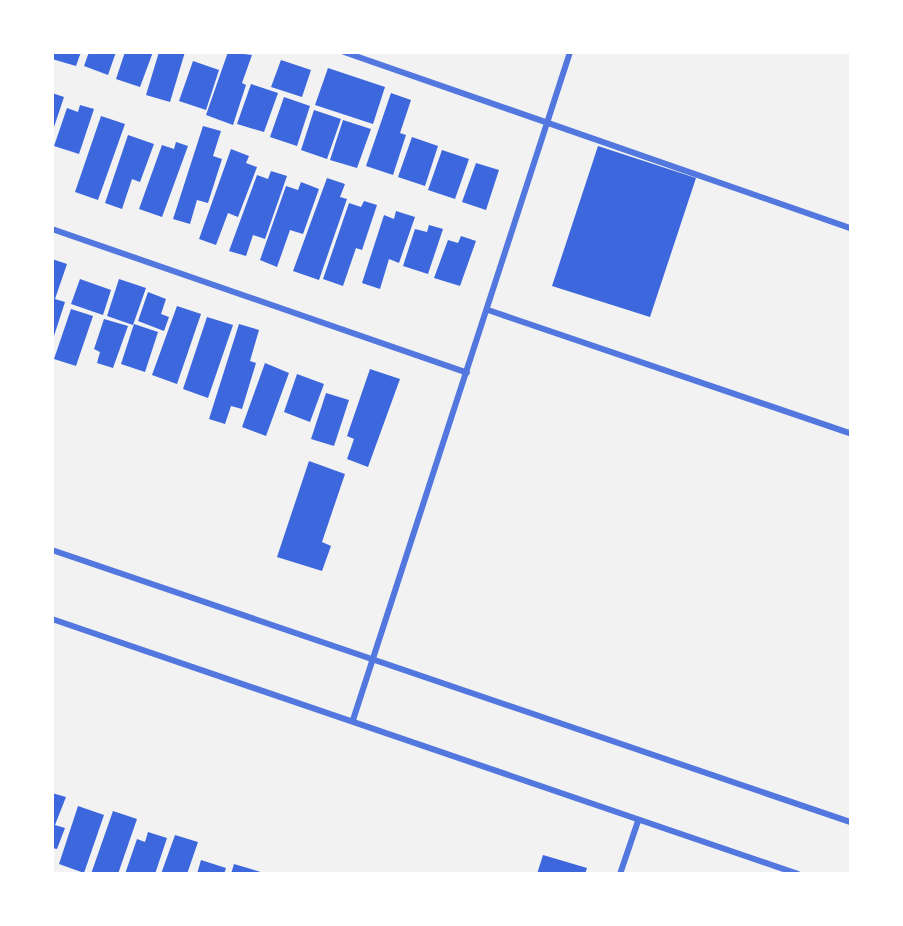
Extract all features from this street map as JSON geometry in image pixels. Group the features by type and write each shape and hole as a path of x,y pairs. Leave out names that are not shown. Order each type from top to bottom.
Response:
{"street":[{"path":"344,52 850,228"},
{"path":"353,720 570,52"},
{"path":"52,229 467,373"},
{"path":"488,310 850,433"},
{"path":"52,550 850,822"},
{"path":"52,619 353,720 638,821 798,873"},
{"path":"620,873 638,821"}],"building":[{"path":"53,52 81,52 76,66 52,59"},
{"path":"89,52 116,52 108,75 84,66"},
{"path":"125,52 153,52 140,87 116,79"},
{"path":"159,52 185,52 170,102 146,95"},
{"path":"228,52 252,55 242,83 246,85 233,125 206,115"},
{"path":"281,60 311,70 302,97 271,87"},
{"path":"193,61 219,70 206,110 179,101"},
{"path":"328,68 385,87 373,124 315,105"},
{"path":"251,84 278,93 264,132 237,124"},
{"path":"52,93 64,97 53,130 52,129"},
{"path":"391,93 411,100 400,133 406,135 393,175 366,166"},
{"path":"284,97 310,106 297,146 270,137"},
{"path":"80,105 94,109 79,154 54,146 67,108 78,112"},
{"path":"314,110 341,119 327,159 301,150"},
{"path":"101,116 125,124 98,200 75,192"},
{"path":"343,120 371,129 357,168 330,160"},
{"path":"203,126 221,131 213,156 222,159 208,203 197,200 190,224 173,219"},
{"path":"128,135 154,144 140,182 132,179 122,209 105,203"},
{"path":"412,137 438,146 425,186 398,177"},
{"path":"176,142 188,146 162,217 139,209 162,145 174,149"},
{"path":"598,146 696,178 650,317 552,286"},
{"path":"231,149 249,156 246,163 257,167 238,217 228,213 216,245 199,239"},
{"path":"442,150 469,159 455,199 428,190"},
{"path":"476,163 499,170 486,210 462,202"},
{"path":"271,171 287,176 265,239 253,235 246,256 229,251 257,175 268,179"},
{"path":"327,178 345,184 340,197 347,199 319,280 293,271"},
{"path":"301,182 319,189 303,234 290,230 277,267 260,260 286,186 298,190"},
{"path":"364,201 377,205 362,250 356,248 343,286 323,279 349,203 361,207"},
{"path":"396,211 415,217 399,263 389,259 380,289 362,283 384,215 394,219"},
{"path":"429,225 443,229 428,274 403,266 415,229 427,232"},
{"path":"461,236 476,241 460,286 434,278 448,240 458,243"},
{"path":"52,259 67,264 55,299 65,302 53,339"},
{"path":"80,279 111,290 103,315 71,304"},
{"path":"119,279 146,288 133,325 107,316"},
{"path":"148,292 166,299 161,314 169,317 164,331 138,321"},
{"path":"177,306 201,314 177,384 152,375"},
{"path":"71,309 93,316 76,366 54,359"},
{"path":"207,317 233,325 208,398 183,389"},
{"path":"104,319 128,326 113,368 97,363 100,352 94,349"},
{"path":"134,324 158,332 145,372 121,364"},
{"path":"239,324 259,330 250,361 256,363 242,409 231,406 225,424 209,419"},
{"path":"265,363 289,373 266,436 242,427"},
{"path":"370,369 400,379 368,467 347,459 354,439 347,436"},
{"path":"297,374 324,384 310,422 284,412"},
{"path":"326,393 349,400 334,446 311,439"},
{"path":"309,461 345,474 322,542 331,546 322,571 277,557"},
{"path":"52,793 66,797 55,825 65,828 57,849 52,848"},
{"path":"78,806 104,815 84,873 59,864"},
{"path":"113,811 137,819 118,874 91,874"},
{"path":"148,832 167,838 155,874 125,874 137,839 145,842"},
{"path":"175,835 198,842 187,874 161,874"},
{"path":"543,855 587,868 585,874 537,874"},
{"path":"201,860 226,868 224,874 197,874"},
{"path":"234,864 264,873 264,874 231,874"}]}
